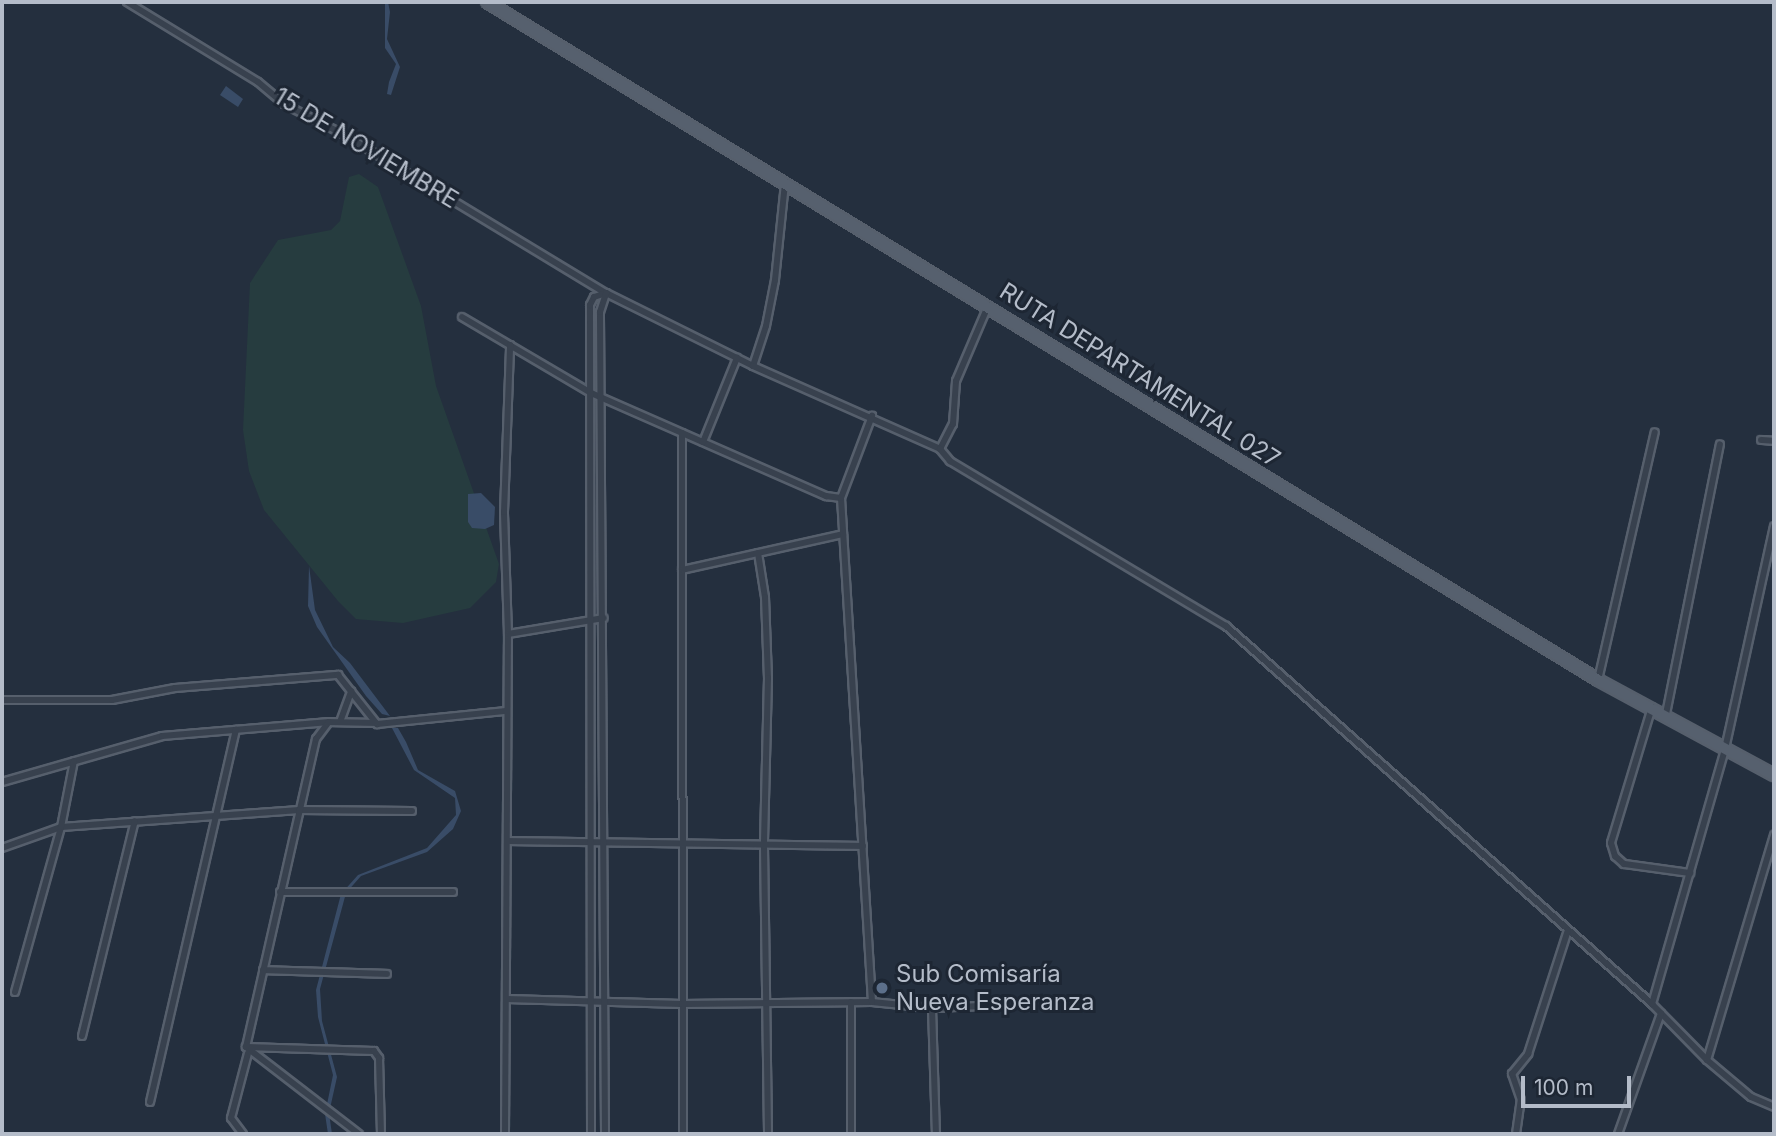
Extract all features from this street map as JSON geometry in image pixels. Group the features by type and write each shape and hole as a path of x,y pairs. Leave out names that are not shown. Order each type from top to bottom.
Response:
{"main road":[{"name":"RUTA DEPARTAMENTAL 027","path":"487,2 988,304 1177,426 1598,680 1774,775"}],"street":[{"name":"15 DE NOVIEMBRE","path":"127,2 258,82 284,104 344,134 606,293 753,366 872,416 940,449 950,461 1226,626 1652,1004 1707,1060 1751,1097 1774,1107"},
{"path":"753,366 775,280 786,182"},
{"path":"591,1134 590,305 594,297 606,293"},
{"path":"605,1134 606,844 600,312 606,293"},
{"path":"940,449 953,424 956,381 988,304"},
{"path":"462,317 591,393 826,496 841,498"},
{"path":"505,1134 509,841 506,711 508,634 504,512 510,345"},
{"path":"703,443 737,358"},
{"path":"872,416 841,498 872,1002"},
{"path":"1598,680 1655,432"},
{"path":"682,433 683,1134"},
{"path":"1761,440 1774,441"},
{"path":"1665,714 1720,444"},
{"path":"1652,1004 1725,749 1774,526"},
{"path":"682,570 843,534"},
{"path":"758,553 765,597 768,678 764,846 768,1134"},
{"path":"508,634 604,618"},
{"path":"2,700 113,700 175,688 334,675 342,677 377,723"},
{"path":"340,722 351,691"},
{"path":"1652,707 1611,843 1615,856 1624,864 1690,873"},
{"path":"2,782 162,736 330,722 391,723 506,711"},
{"path":"243,1134 231,1118 262,970 316,739 330,722"},
{"path":"150,1102 236,730"},
{"path":"15,992 61,827 74,761"},
{"path":"2,848 61,827 299,810 412,811"},
{"path":"82,1036 135,821"},
{"path":"1707,1060 1774,835"},
{"path":"509,841 682,846 863,846"},
{"path":"280,892 453,892"},
{"path":"1516,1134 1521,1100 1513,1074 1528,1054 1568,930"},
{"path":"262,970 387,974"},
{"path":"507,999 682,1004 766,1000 872,1002 932,1008 982,1006"},
{"path":"851,1002 851,1134"},
{"path":"932,1008 936,1134"},
{"path":"1618,1134 1661,1013"},
{"path":"247,1050 359,1134"},
{"path":"247,1050 374,1051 379,1058 381,1134"}],"green space":[{"path":"359,174 378,187 421,306 436,386 499,564 496,582 470,608 403,623 356,619 338,601 264,510 249,471 243,430 250,283 278,240 331,230 340,221 349,177"}],"water":[{"path":"385,2 388,2 390,12 387,39 400,67 391,95 387,94 396,64 385,48"},
{"path":"226,86 243,99 238,107 220,95"},
{"path":"481,493 495,507 494,525 485,529 472,528 468,522 468,494"},
{"path":"309,566 315,610 333,647 350,663 390,716 382,714 366,696 317,627 308,606"},
{"path":"392,728 398,728 418,770 455,791 461,811 453,829 427,852 361,876 346,893 320,989 322,1021 337,1077 329,1113 332,1134 328,1134 325,1114 333,1075 318,1017 316,990 341,894 358,875 427,848 456,815 455,798 414,770"}],"place":[{"name":"Sub Comisaría Nueva Esperanza","path":"882,988"}]}
